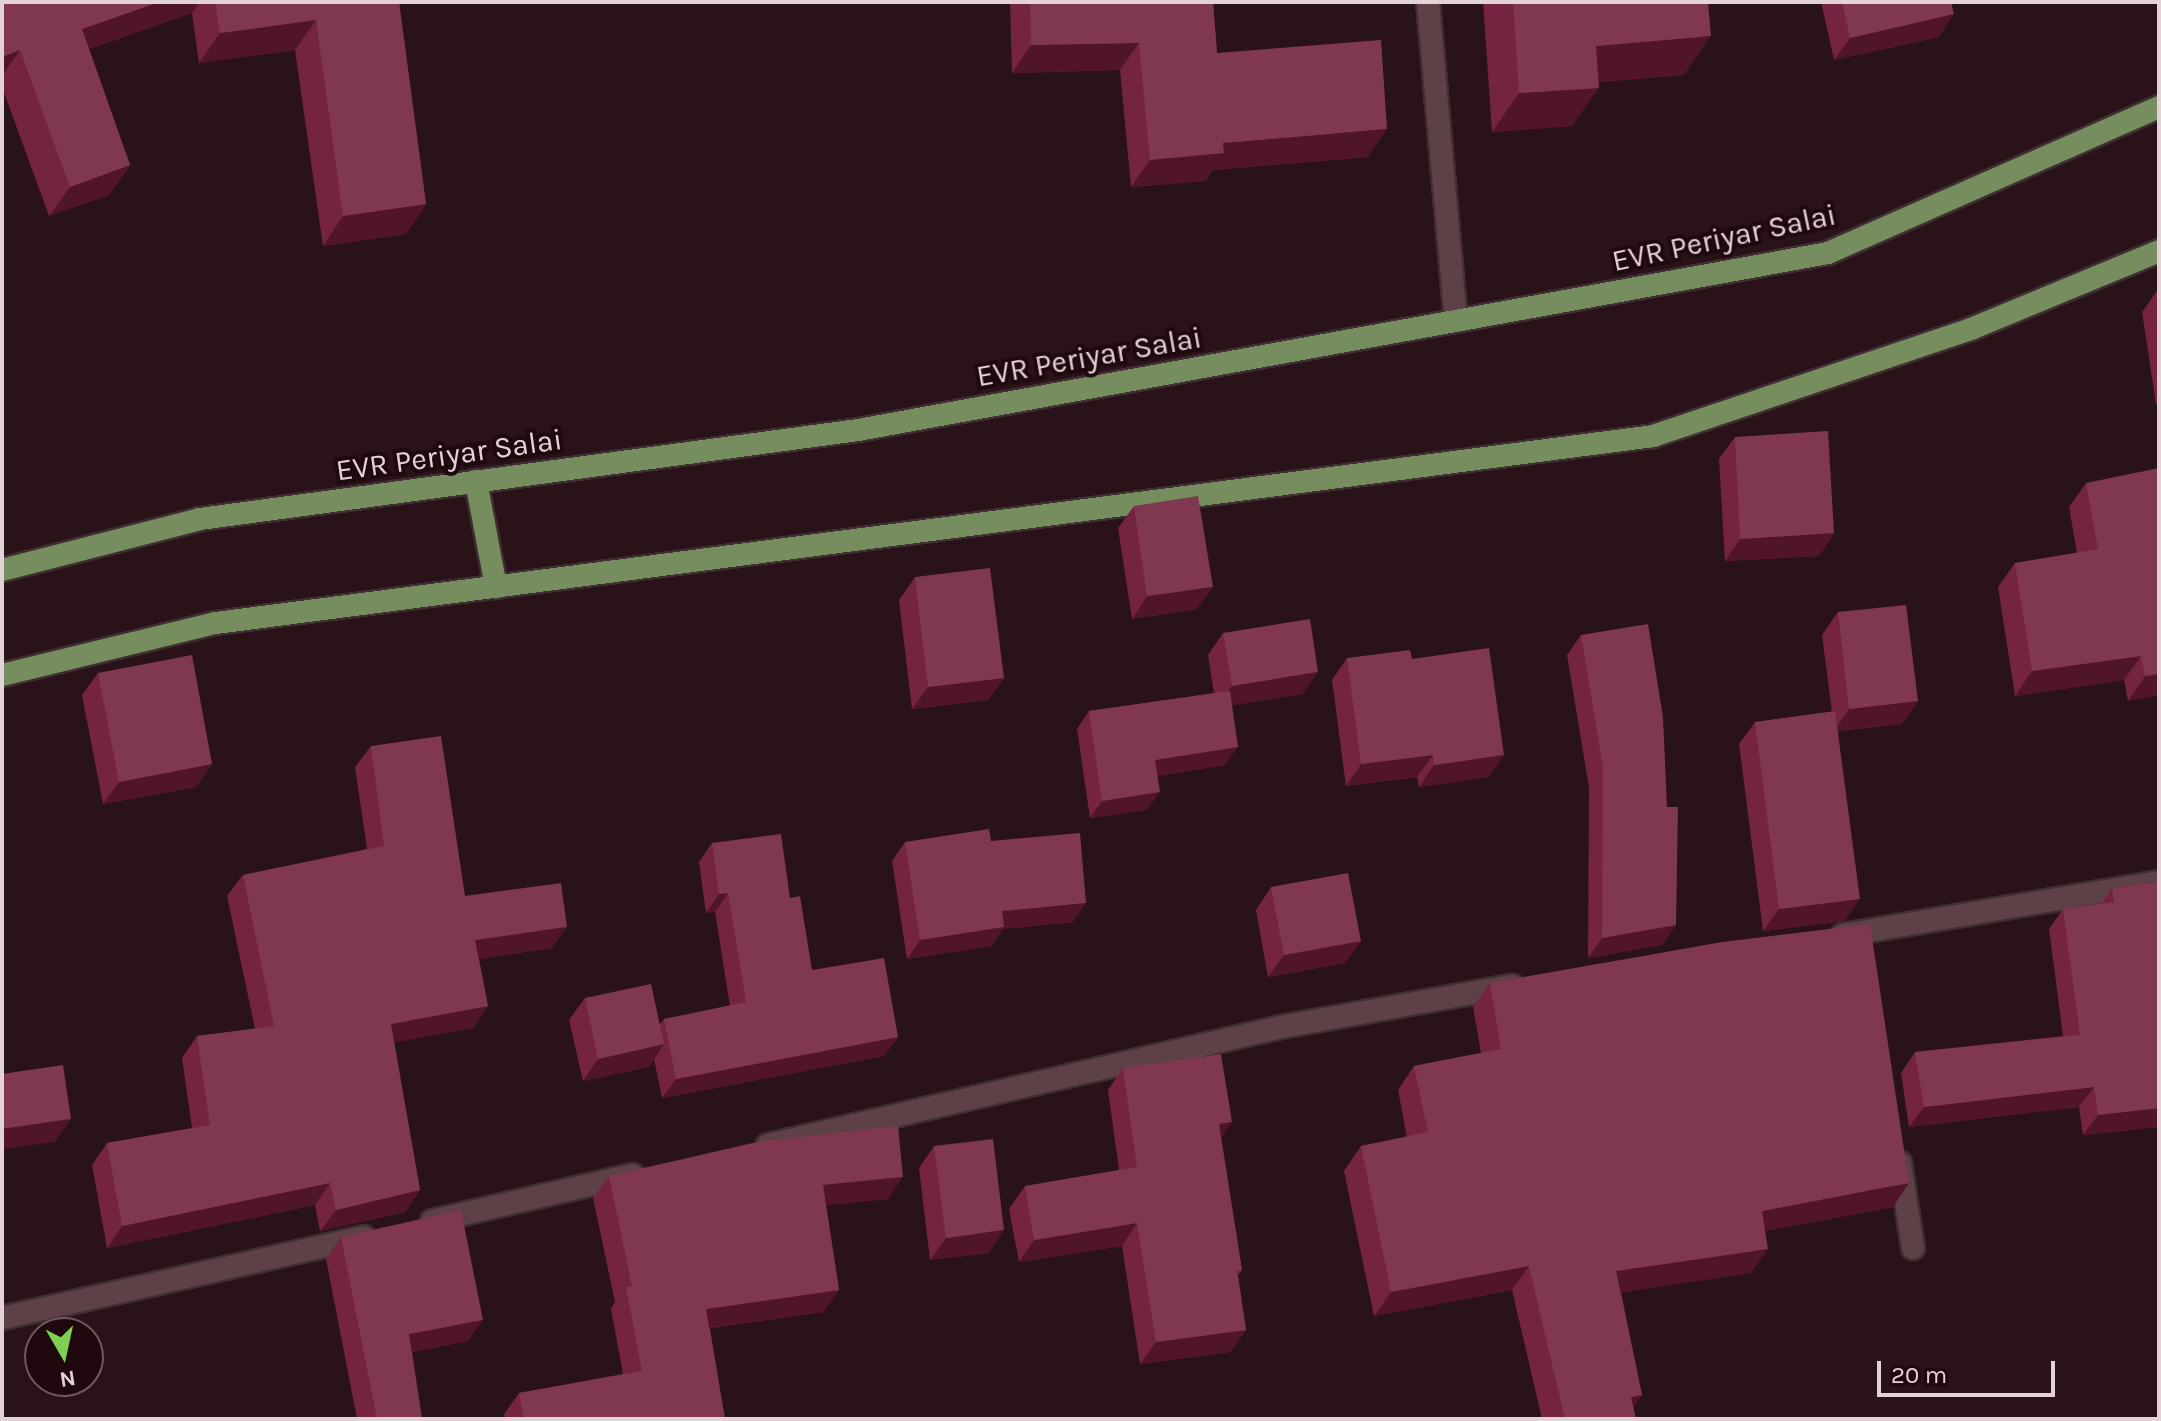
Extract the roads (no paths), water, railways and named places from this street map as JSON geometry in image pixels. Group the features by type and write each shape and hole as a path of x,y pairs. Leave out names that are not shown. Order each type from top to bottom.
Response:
{"main road":[{"name":"EVR Periyar Salai","path":"2,570 200,519 858,430 1828,253 2159,107"},
{"path":"2,675 216,623 1653,436 1971,329 2159,251"},
{"path":"476,481 496,587"}],"street":[{"path":"1428,2 1456,321"},
{"path":"1821,938 1867,940 2159,882"},
{"path":"738,1151 1281,1027 1531,983"},
{"path":"1896,1137 1913,1248"},
{"path":"412,1226 660,1169"},
{"path":"2,1318 381,1233"}]}
